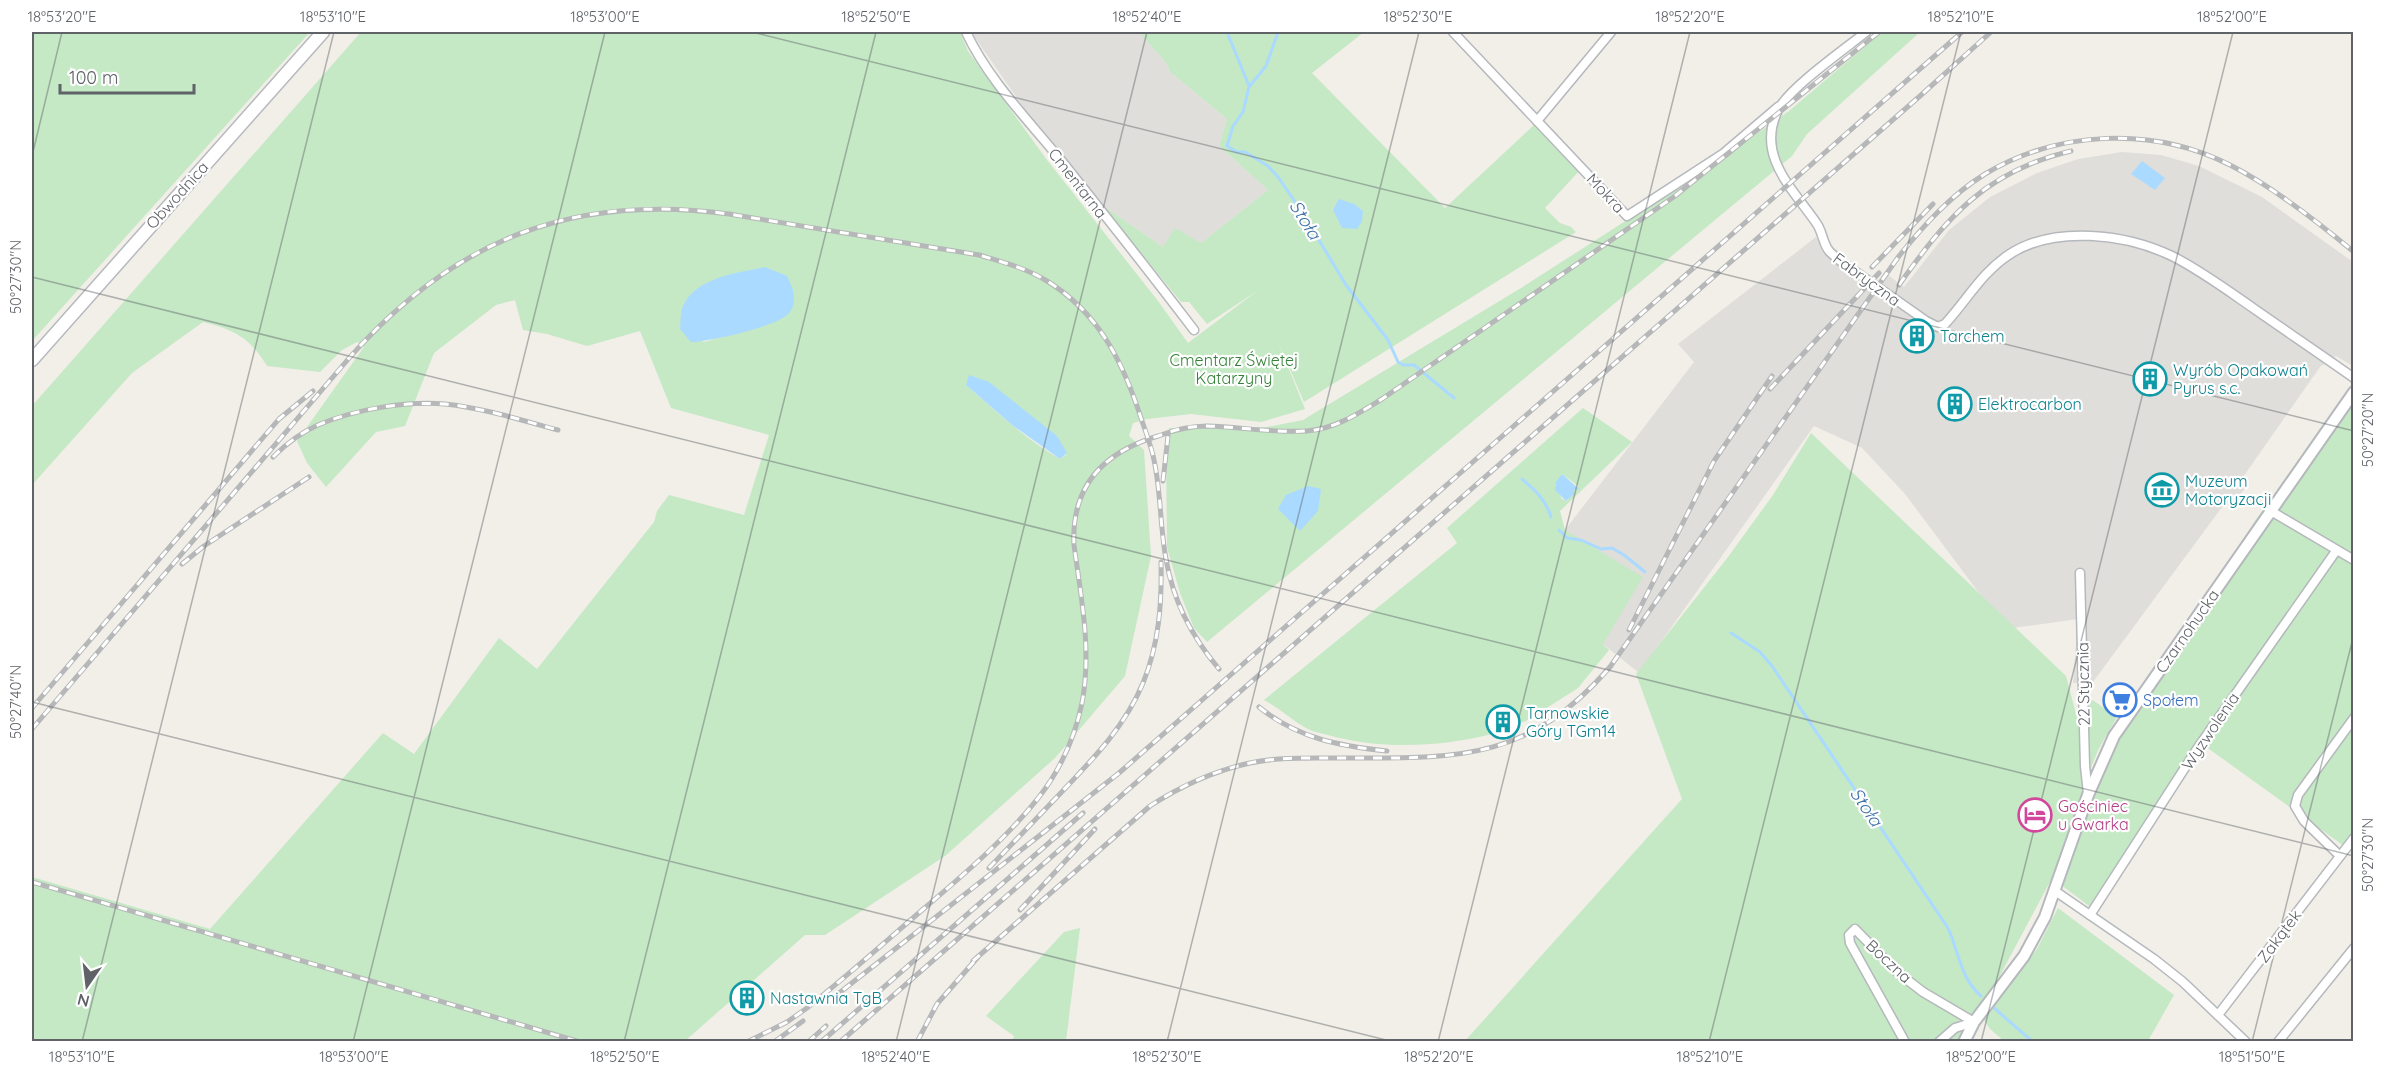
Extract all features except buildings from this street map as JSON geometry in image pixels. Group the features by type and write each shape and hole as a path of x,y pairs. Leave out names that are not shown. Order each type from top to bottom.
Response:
{"main road":[{"name":"Obwodnica","path":"32,360 323,32"}],"street":[{"name":"Cmentarna","path":"966,32 977,52 1019,111 1064,164 1194,330"},
{"name":"Mokra","path":"1453,32 1627,216 1725,153 1781,104"},
{"path":"1537,120 1611,32"},
{"name":"Fabryczna","path":"1866,32 1796,89 1781,104 1774,120 1772,136 1775,161 1785,183 1823,233 1828,250 1936,326 1945,324 1987,274 2011,253 2046,240 2090,236 2139,244 2173,257 2227,290 2354,378"},
{"name":"Czarnohucka","path":"1964,1041 1974,1022 2024,956 2055,891 2088,795 2114,736 2354,392"},
{"path":"2271,511 2354,560"},
{"name":"Wyzwolenia","path":"2090,915 2197,749 2336,551"},
{"name":"22 Stycznia","path":"2080,573 2085,766 2088,795"},
{"path":"2340,856 2304,820 2295,806 2298,795 2354,718"},
{"name":"Zakątek","path":"2218,1015 2354,838"},
{"path":"2055,891 2154,958 2246,1041"},
{"name":"Boczna","path":"1905,1041 1850,943 1849,935 1855,929 1897,972 1923,992 1974,1022"},
{"path":"2278,1041 2354,948"},
{"path":"1939,1041 1955,1028 1974,1022"}],"shaded area":[{"path":"971,32 1139,32 1168,65 1169,71 1227,119 1219,146 1268,190 1201,243 1163,247 1102,205 1024,108"},
{"path":"2122,152 2161,155 2199,166 2262,197 2353,262 2353,366 2336,356 2320,367 2243,477 2246,480 2243,485 2246,487 2231,507 2225,503 2093,682 2073,683 2078,619 2006,629 1905,494 1862,448 1814,426 1639,673 1603,644 1565,530 1694,362 1678,344 1816,237 1862,287 1875,295 1888,275 1904,287 1949,230 1990,197 2037,173 2078,159"}],"green space":[{"path":"32,32 310,32 32,341"},
{"name":"Cmentarz Świętej Katarzyny","path":"361,32 960,32 968,51 1047,160 1158,301 1188,343 1257,291 1207,324 1189,302 1181,302 1102,205 1163,247 1175,228 1201,243 1268,190 1219,146 1227,119 1169,71 1168,65 1139,32 1364,32 1312,73 1445,208 1534,125 1580,170 1545,208 1560,223 1571,227 1576,232 1304,402 1276,337 1305,409 1261,422 1191,414 1147,419 1133,423 1129,436 1144,450 1151,556 1125,676 1055,758 945,856 825,935 805,935 685,1041 32,1041 32,877 210,929 383,733 414,754 499,638 537,669 654,522 657,511 669,495 744,515 769,435 671,408 640,331 587,346 547,334 523,330 515,300 496,305 434,353 405,426 376,432 326,487 307,463 297,441 364,347 357,342 342,350 320,372 267,366 254,348 240,336 224,328 203,322 132,373 32,485 32,406","holes":["680,329 729,335 704,342","966,385 1067,454 1060,459 1035,443"]},
{"path":"1882,32 1920,32 1807,134 1792,156 1207,642 1194,628 1180,593 1167,547 1166,451 1169,428 1267,427 1303,420 1521,288 1705,170 1789,111"},
{"path":"2353,383 2354,833 2344,846 2198,741 2093,909 2052,878 1965,1041 1464,1042 1682,799 1636,674 1728,557 1773,495 1811,433 2066,676 2087,755 2088,697 2117,717 2098,750 2091,768 2095,781 2107,738 2186,626 2255,521"},
{"path":"1583,408 1632,442 1560,511 1565,530 1643,577 1603,644 1609,650 1578,688 1526,721 1515,724 1508,711 1487,722 1492,734 1452,742 1410,745 1348,740 1314,731 1264,700 1457,543 1447,528","holes":["1562,474 1578,486 1567,501 1562,499 1555,486"]},
{"path":"2058,908 2174,995 2148,1041 2004,1041 1990,1029 1984,1020 2037,949"},
{"path":"1080,928 1066,1041 1012,1041 1014,1036 986,1016 1064,932"}],"water":[{"path":"2142,161 2165,178 2155,190 2131,174"},
{"path":"1339,199 1354,204 1363,211 1362,221 1357,229 1342,228 1333,210"},
{"path":"765,267 787,276 794,298 790,312 773,323 759,328 691,342 680,329 682,308 689,296 708,282 731,274"},
{"path":"969,375 989,382 1057,436 1067,453 1060,459 1012,425 966,385"},
{"path":"1562,474 1579,489 1574,490 1574,494 1566,501 1555,490 1556,482"},
{"path":"1308,486 1321,489 1318,511 1300,531 1278,509 1286,495"}],"waterway":[{"path":"1227,32 1249,86"},
{"name":"Stoła","path":"1278,32 1266,66 1249,87 1243,112 1233,126 1227,146 1237,152 1245,152 1268,166 1278,177 1346,285 1388,340 1398,362 1403,365 1414,365 1454,398"},
{"name":"Stoła","path":"1522,479 1543,500 1551,517"},
{"name":"Stoła","path":"1559,530 1567,538 1581,540 1601,549 1612,548 1645,572"},
{"name":"Stoła","path":"1731,633 1760,652 1772,666 1948,928 1964,973 1981,996"},
{"name":"Stoła","path":"1993,1007 2033,1042"}],"railway":[{"path":"747,1042 787,1022 807,1008 952,885 1013,827 1054,776 1075,728 1085,683 1086,643 1074,545 1078,505 1095,474 1107,462 1122,451 1139,443 1188,428 1207,426 1307,431 1337,424 1356,415 1675,196 1879,32"},
{"path":"829,1001 1119,773 1962,32"},
{"path":"840,1042 1991,32"},
{"path":"973,961 1150,806 1198,780 1236,766 1271,760 1417,757 1452,755 1486,749 1518,738 1548,722 1579,699 1610,667 1899,256 1949,201 1985,174 2013,159 2043,149 2106,138 2138,139 2201,152 2261,183 2294,205 2354,252"},
{"path":"1899,285 1934,238 1971,200 1992,184 2015,171 2071,151"},
{"path":"1872,267 1933,204"},
{"path":"32,729 350,357 390,316 432,282 475,254 520,233 568,219 619,211 672,209 729,214 979,255 1031,272 1065,293 1080,307 1105,338 1132,392 1154,460 1164,547 1173,589 1192,631 1219,669"},
{"path":"1770,389 1879,273"},
{"path":"1629,630 1714,461 1772,376"},
{"path":"32,708 279,419 313,391"},
{"path":"273,457 294,439 318,425 348,415 397,405 430,403 473,408 558,430"},
{"path":"1163,481 1168,436"},
{"path":"182,564 204,546 309,477"},
{"path":"989,868 1093,759 1116,730 1135,700 1143,683 1156,638 1161,593 1161,562"},
{"path":"1259,707 1273,718 1319,739 1387,751"},
{"path":"821,1042 1083,813"},
{"path":"1020,910 1095,829"},
{"path":"32,882 580,1042"},
{"path":"917,1042 937,1004 978,957"},
{"path":"774,1042 803,1021"},
{"path":"808,1042 826,1026"}],"place":[{"name":"Tarchem","path":"1917,336"},
{"name":"Wyrób Opakowań Pyrus s.c.","path":"2150,379"},
{"name":"Elektrocarbon","path":"1955,404"},
{"name":"Muzeum Motoryzacji","path":"2162,490"},
{"name":"Społem","path":"2120,700"},
{"name":"Tarnowskie Góry TGm14","path":"1503,722"},
{"name":"Gościniec u Gwarka","path":"2035,815"},
{"name":"Nastawnia TgB","path":"747,998"}]}
